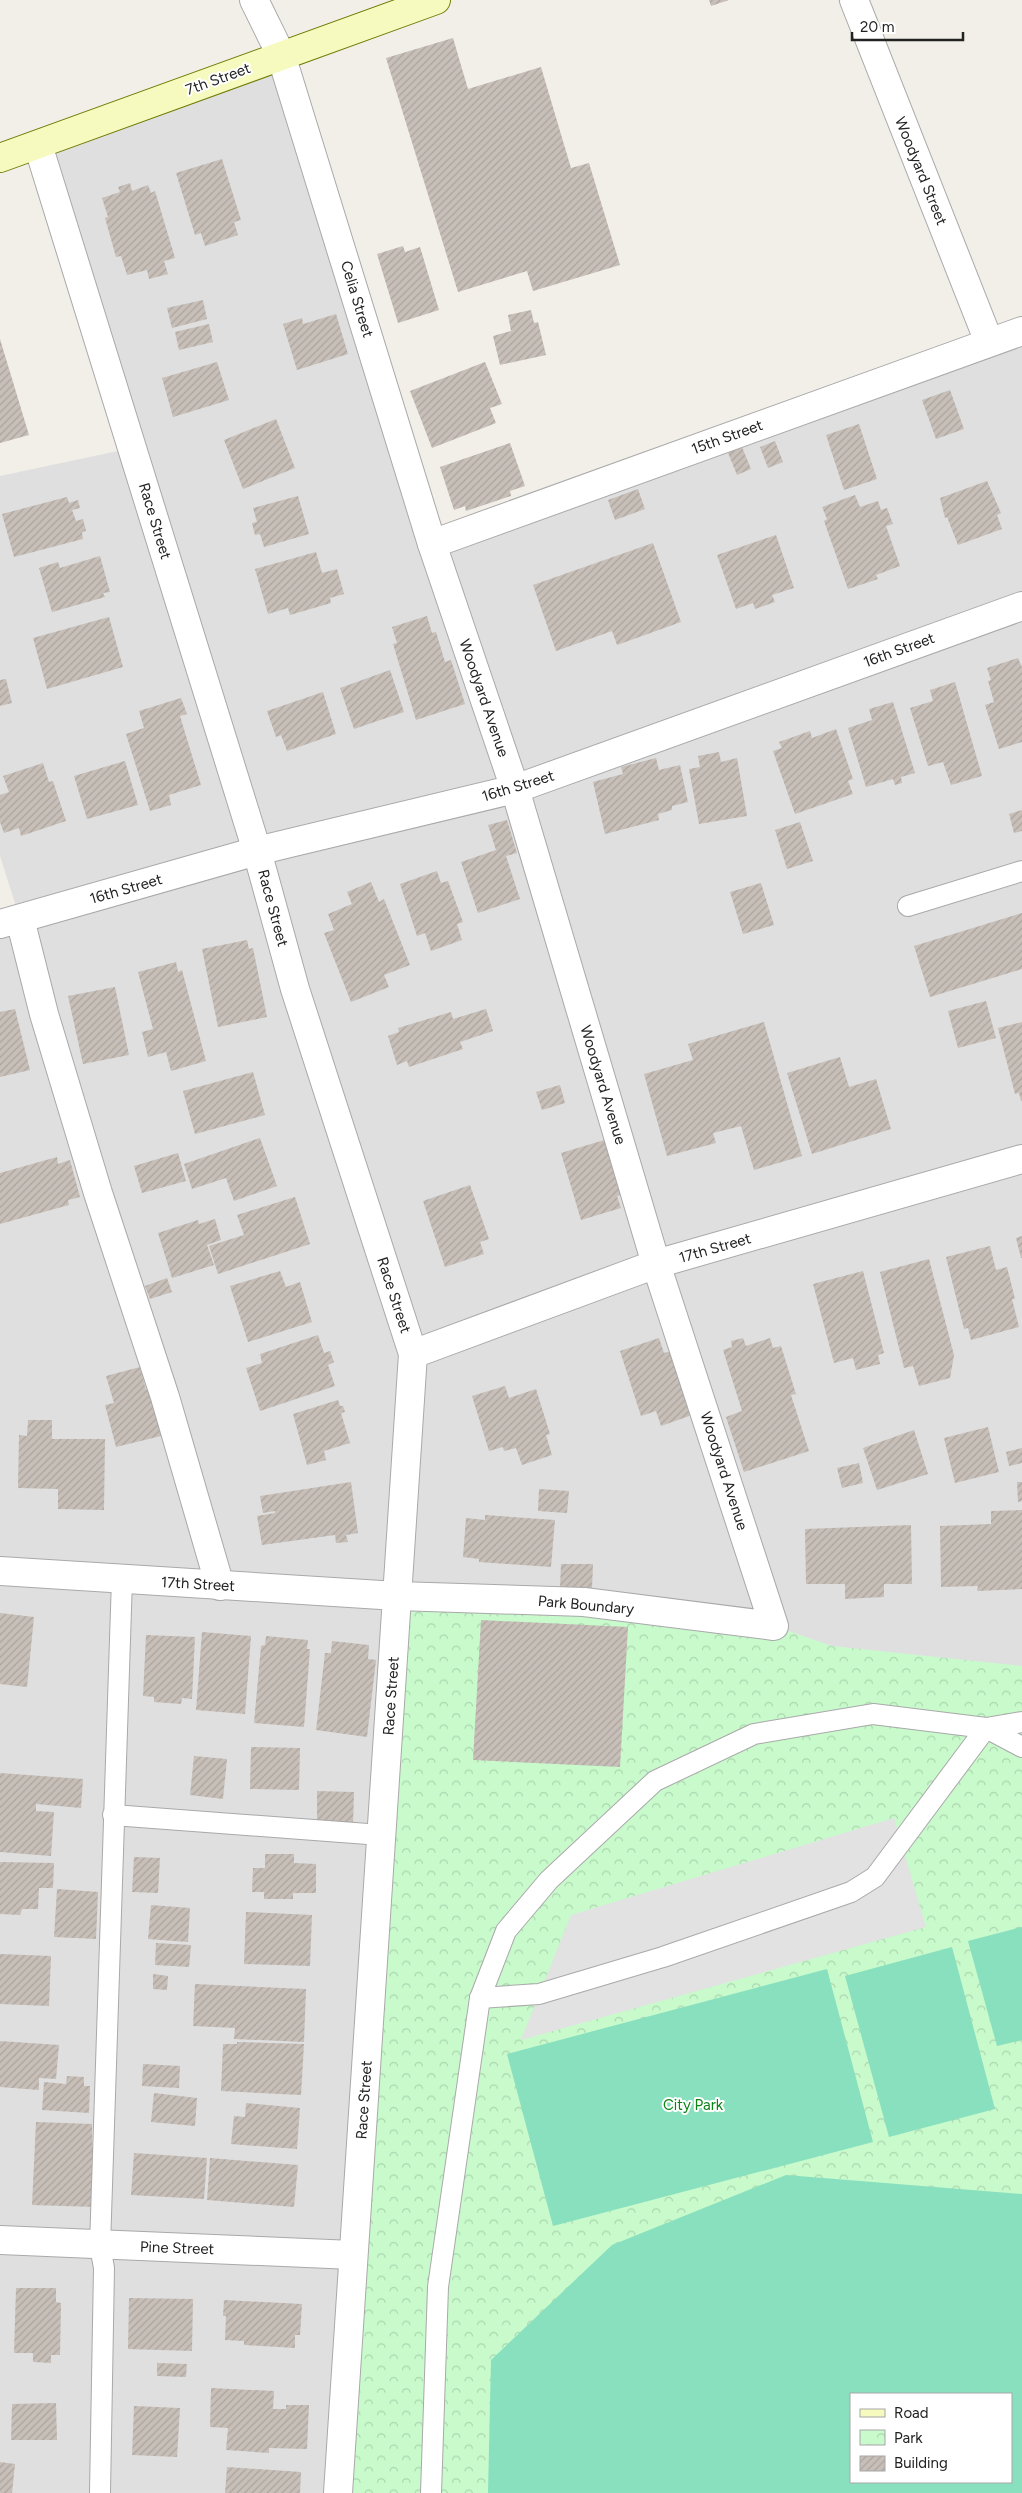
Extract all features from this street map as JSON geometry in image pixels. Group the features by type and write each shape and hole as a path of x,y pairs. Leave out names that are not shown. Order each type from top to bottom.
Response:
{"main road":[{"name":"7th Street","path":"0,158 436,0"}],"street":[{"name":"Celia Street","path":"254,0 281,55 432,544"},
{"name":"Woodyard Street","path":"854,0 989,342"},
{"name":"Race Street","path":"38,145 257,851 295,989 413,1354 338,2493"},
{"name":"15th Street","path":"432,544 1022,331"},
{"name":"Woodyard Avenue","path":"432,544 515,789 656,1264 774,1626"},
{"name":"16th Street","path":"10,921 257,851 515,789 1022,606"},
{"path":"10,921 44,1014 86,1156 165,1398 220,1586"},
{"name":"17th Street","path":"413,1354 656,1264 1022,1159"},
{"name":"17th Street","path":"0,1571 397,1596"},
{"name":"Park Boundary","path":"397,1596 584,1602 774,1626"},
{"name":"Pine Street","path":"0,2240 100,2246 353,2255"}],"lane":[{"path":"908,906 1022,872"},
{"path":"100,2493 104,2268 100,2246 112,1815 122,1579"},
{"path":"431,2493 438,2287 480,1998 506,1931 549,1880 655,1781 754,1734 874,1714 986,1728 1022,1722"},
{"path":"986,1728 1022,1747"},
{"path":"480,1998 540,1994 663,1957 852,1892 875,1877 986,1728"},
{"path":"112,1815 381,1835"}],"shaded area":[{"path":"281,55 433,544 1022,331 1022,2493 0,2493 0,924 20,919 0,856 0,476 132,448 38,145"},
{"path":"894,1818 926,1927 521,2040 571,1915"}],"green space":[{"name":"City Park","path":"397,1596 774,1626 832,1646 1022,1666 1022,2493 338,2493"},
{"path":"1022,1927 1022,2040 997,2046 968,1941"},
{"path":"952,1947 995,2109 889,2137 845,1976"},
{"path":"827,1969 873,2142 553,2226 507,2054"},
{"path":"786,2175 1022,2194 1022,2493 488,2493 491,2360 612,2245"}],"building":[{"path":"709,0 729,0 711,6"},
{"path":"453,38 468,89 541,67 571,168 589,163 620,265 533,291 527,271 458,292 386,58"},
{"path":"222,159 241,220 234,222 238,235 205,246 201,233 195,235 176,173"},
{"path":"130,183 132,191 148,185 151,193 155,191 175,258 164,261 168,274 149,279 147,270 127,275 121,256 116,257 105,218 108,217 102,198 120,192 118,187"},
{"path":"403,246 405,252 420,247 439,310 398,323 377,254"},
{"path":"203,300 207,319 172,328 167,308"},
{"path":"531,310 534,323 538,322 546,355 500,365 493,336 511,331 508,315"},
{"path":"336,314 348,354 297,370 283,324 302,318 303,324"},
{"path":"209,324 213,342 179,350 175,332"},
{"path":"0,339 29,435 0,443"},
{"path":"217,362 229,400 173,417 162,378"},
{"path":"485,362 502,404 490,408 496,423 432,448 410,391"},
{"path":"950,390 964,429 936,439 922,400"},
{"path":"276,419 295,468 243,489 224,440"},
{"path":"859,424 877,479 844,490 826,435"},
{"path":"775,441 783,462 768,468 760,447"},
{"path":"510,443 525,486 510,491 511,496 466,511 465,506 454,510 440,467"},
{"path":"742,447 751,469 737,475 728,453"},
{"path":"987,481 1001,513 997,515 1002,529 958,545 947,517 945,518 940,498"},
{"path":"638,489 645,509 615,520 608,500"},
{"path":"855,495 860,507 878,501 881,510 887,508 893,524 886,526 900,566 876,575 878,579 848,589 824,521 827,519 822,507"},
{"path":"298,496 309,534 264,547 260,534 255,535 252,523 257,522 253,508"},
{"path":"67,497 69,503 78,500 80,508 72,510 76,521 83,519 86,531 82,532 83,539 14,557 2,514"},
{"path":"776,535 794,588 772,595 775,602 755,609 753,603 736,609 717,555"},
{"path":"653,543 681,622 617,645 612,631 556,651 533,585"},
{"path":"316,552 322,573 337,569 344,594 330,598 331,603 290,615 288,608 268,614 255,569"},
{"path":"100,556 110,592 103,593 105,597 52,612 39,568 58,562 60,568"},
{"path":"427,616 432,633 436,632 445,662 451,660 465,704 416,720 393,644 397,643 392,627"},
{"path":"109,617 123,667 47,689 33,638"},
{"path":"1018,658 1022,667 1022,742 999,749 985,705 994,702 988,681 991,680 987,668"},
{"path":"390,670 404,712 354,729 340,688"},
{"path":"6,679 12,703 0,706 0,680"},
{"path":"955,682 982,776 951,785 943,762 928,766 910,708 933,701 930,690"},
{"path":"323,692 336,734 287,751 281,735 276,737 267,711"},
{"path":"181,698 187,714 180,716 201,785 169,795 171,805 150,811 126,734 144,728 139,711"},
{"path":"893,702 915,773 901,777 902,783 895,785 893,779 866,787 848,728 872,720 869,709"},
{"path":"836,729 853,779 848,781 853,794 795,814 773,751 782,748 779,742 810,731 812,738"},
{"path":"719,752 721,762 737,758 747,816 699,824 689,769 700,767 698,756"},
{"path":"656,758 659,770 680,765 688,802 672,806 672,810 658,814 659,820 605,834 593,782 623,774 621,767"},
{"path":"125,761 138,805 87,819 74,776"},
{"path":"43,763 49,782 53,781 66,821 21,836 19,828 4,833 0,822 0,795 9,792 3,776"},
{"path":"1022,810 1022,831 1014,833 1009,814"},
{"path":"507,820 517,853 506,856 520,899 478,913 461,862 496,850 488,825"},
{"path":"800,822 813,861 787,869 775,830"},
{"path":"437,871 441,883 448,881 463,922 457,924 462,940 431,951 425,933 417,936 400,884"},
{"path":"371,882 379,902 384,899 410,965 384,975 389,987 351,1002 324,933 334,930 328,914 352,904 347,892"},
{"path":"761,883 774,925 743,934 730,892"},
{"path":"1022,913 1022,969 930,997 914,946"},
{"path":"247,940 249,949 253,948 267,1017 218,1027 202,949"},
{"path":"176,962 178,972 182,970 206,1061 171,1071 166,1052 148,1057 142,1032 153,1029 138,972"},
{"path":"115,987 129,1055 83,1064 68,996"},
{"path":"986,1001 996,1038 958,1048 948,1011"},
{"path":"15,1009 30,1070 0,1077 0,1012"},
{"path":"486,1009 493,1031 460,1042 463,1049 409,1067 407,1061 397,1065 388,1036 399,1032 398,1028 451,1012 453,1019"},
{"path":"764,1022 802,1156 754,1170 741,1126 713,1133 716,1143 667,1156 644,1074 693,1060 688,1044"},
{"path":"1022,1022 1021,1101 1019,1093 1015,1094 998,1028"},
{"path":"840,1057 849,1087 876,1079 891,1129 812,1154 787,1073"},
{"path":"253,1072 265,1115 195,1134 183,1091"},
{"path":"560,1085 565,1103 542,1110 536,1092"},
{"path":"260,1138 277,1186 234,1201 226,1178 192,1189 184,1164"},
{"path":"611,1138 627,1193 617,1196 621,1208 581,1220 561,1153"},
{"path":"178,1153 186,1181 142,1193 134,1166"},
{"path":"57,1157 58,1164 70,1160 80,1197 68,1200 69,1205 0,1224 0,1173"},
{"path":"470,1185 489,1239 480,1242 484,1254 445,1267 423,1201"},
{"path":"295,1197 310,1244 218,1274 209,1246 244,1235 237,1215"},
{"path":"215,1219 221,1240 207,1245 214,1265 172,1278 158,1233 198,1220 199,1224"},
{"path":"1022,1236 1022,1258 1021,1258 1016,1238"},
{"path":"990,1246 996,1270 1007,1267 1015,1299 1012,1299 1019,1327 971,1340 968,1328 964,1329 946,1257"},
{"path":"929,1259 954,1355 950,1378 919,1386 913,1366 904,1368 880,1272"},
{"path":"280,1271 286,1287 300,1282 312,1322 248,1342 230,1286"},
{"path":"863,1271 884,1353 878,1355 880,1364 856,1370 853,1358 834,1363 813,1284"},
{"path":"167,1278 172,1292 150,1299 145,1286"},
{"path":"318,1335 324,1353 330,1351 334,1362 328,1365 335,1386 260,1411 246,1368 262,1363 260,1354"},
{"path":"659,1338 664,1353 671,1351 692,1415 661,1426 656,1411 641,1416 620,1351"},
{"path":"743,1338 746,1346 770,1338 773,1348 781,1346 796,1394 791,1395 809,1451 744,1472 726,1417 742,1411 723,1350 732,1347 731,1341"},
{"path":"140,1367 146,1390 153,1389 165,1435 116,1447 105,1405 114,1403 106,1376"},
{"path":"505,1386 509,1398 536,1389 550,1434 546,1435 552,1455 522,1465 516,1448 504,1451 503,1447 489,1451 472,1396"},
{"path":"338,1400 345,1412 341,1413 350,1443 324,1451 326,1460 307,1465 293,1414"},
{"path":"28,1420 52,1420 52,1439 105,1439 104,1510 58,1509 58,1489 18,1488 19,1435 27,1436"},
{"path":"988,1427 999,1472 955,1483 944,1438"},
{"path":"914,1430 928,1474 877,1490 863,1448"},
{"path":"1022,1448 1022,1463 1009,1466 1006,1452"},
{"path":"859,1463 863,1483 842,1488 837,1468"},
{"path":"351,1482 358,1533 346,1535 348,1542 336,1543 335,1535 262,1545 257,1516 275,1513 275,1511 263,1513 260,1496"},
{"path":"1017,1482 1022,1482 1022,1501 1018,1502"},
{"path":"539,1489 569,1491 567,1513 538,1511"},
{"path":"1022,1510 1022,1589 977,1591 978,1586 941,1587 940,1526 991,1524 991,1511"},
{"path":"485,1515 555,1520 551,1567 479,1562 479,1559 463,1557 466,1518 485,1520"},
{"path":"911,1525 912,1584 884,1584 884,1597 845,1599 845,1584 806,1584 805,1529"},
{"path":"561,1564 593,1564 592,1588 560,1587"},
{"path":"0,1613 34,1617 27,1687 0,1684"},
{"path":"481,1620 628,1627 620,1767 473,1760"},
{"path":"202,1632 251,1636 245,1714 196,1710"},
{"path":"146,1635 195,1637 192,1699 182,1698 181,1704 154,1702 154,1697 143,1696"},
{"path":"266,1636 308,1640 307,1649 310,1649 304,1727 254,1723 261,1646 265,1645"},
{"path":"332,1641 369,1645 368,1659 376,1660 367,1737 316,1730 325,1653 331,1653"},
{"path":"251,1747 300,1748 299,1790 250,1789"},
{"path":"194,1756 227,1759 223,1799 190,1795"},
{"path":"0,1773 83,1779 81,1808 36,1804 36,1811 54,1812 51,1856 0,1852"},
{"path":"317,1791 354,1792 353,1824 317,1823"},
{"path":"265,1854 294,1854 294,1863 316,1864 316,1893 293,1893 293,1899 264,1899 264,1892 252,1892 253,1868 265,1868"},
{"path":"134,1857 160,1858 158,1893 132,1892"},
{"path":"0,1862 54,1863 53,1888 39,1888 38,1909 22,1909 20,1915 0,1914"},
{"path":"57,1889 98,1892 96,1939 54,1937"},
{"path":"151,1905 190,1908 188,1942 148,1939"},
{"path":"246,1912 312,1915 310,1966 244,1964"},
{"path":"156,1943 191,1945 189,1967 155,1965"},
{"path":"0,1954 51,1956 49,2006 0,2004"},
{"path":"153,1974 168,1976 167,1990 153,1989"},
{"path":"195,1984 306,1989 304,2042 234,2039 235,2028 193,2026"},
{"path":"0,2041 59,2045 56,2079 39,2078 39,2090 0,2087"},
{"path":"237,2042 304,2044 301,2095 221,2091 223,2044 237,2044"},
{"path":"143,2064 180,2066 179,2088 142,2086"},
{"path":"67,2076 84,2077 84,2086 90,2086 89,2113 42,2110 44,2082 66,2084"},
{"path":"154,2093 197,2098 195,2126 151,2122"},
{"path":"246,2103 300,2108 297,2149 231,2144 234,2116 245,2117"},
{"path":"36,2122 92,2124 92,2147 98,2147 96,2207 32,2205"},
{"path":"134,2153 207,2158 204,2199 131,2195"},
{"path":"210,2158 298,2165 294,2207 207,2200"},
{"path":"16,2288 56,2288 56,2302 61,2303 60,2355 51,2355 51,2363 33,2362 33,2353 14,2353"},
{"path":"129,2298 193,2299 192,2351 128,2349"},
{"path":"224,2300 302,2304 300,2335 295,2335 295,2348 244,2345 244,2341 225,2340 226,2316 223,2316"},
{"path":"157,2363 187,2364 186,2377 157,2376"},
{"path":"211,2388 274,2391 273,2409 286,2409 286,2405 309,2405 307,2449 269,2448 269,2453 226,2450 228,2428 210,2427"},
{"path":"56,2403 57,2440 11,2440 12,2404"},
{"path":"134,2406 180,2408 177,2457 132,2455"},
{"path":"0,2462 15,2464 12,2493 0,2493"},
{"path":"227,2467 301,2472 300,2493 225,2493"}]}
